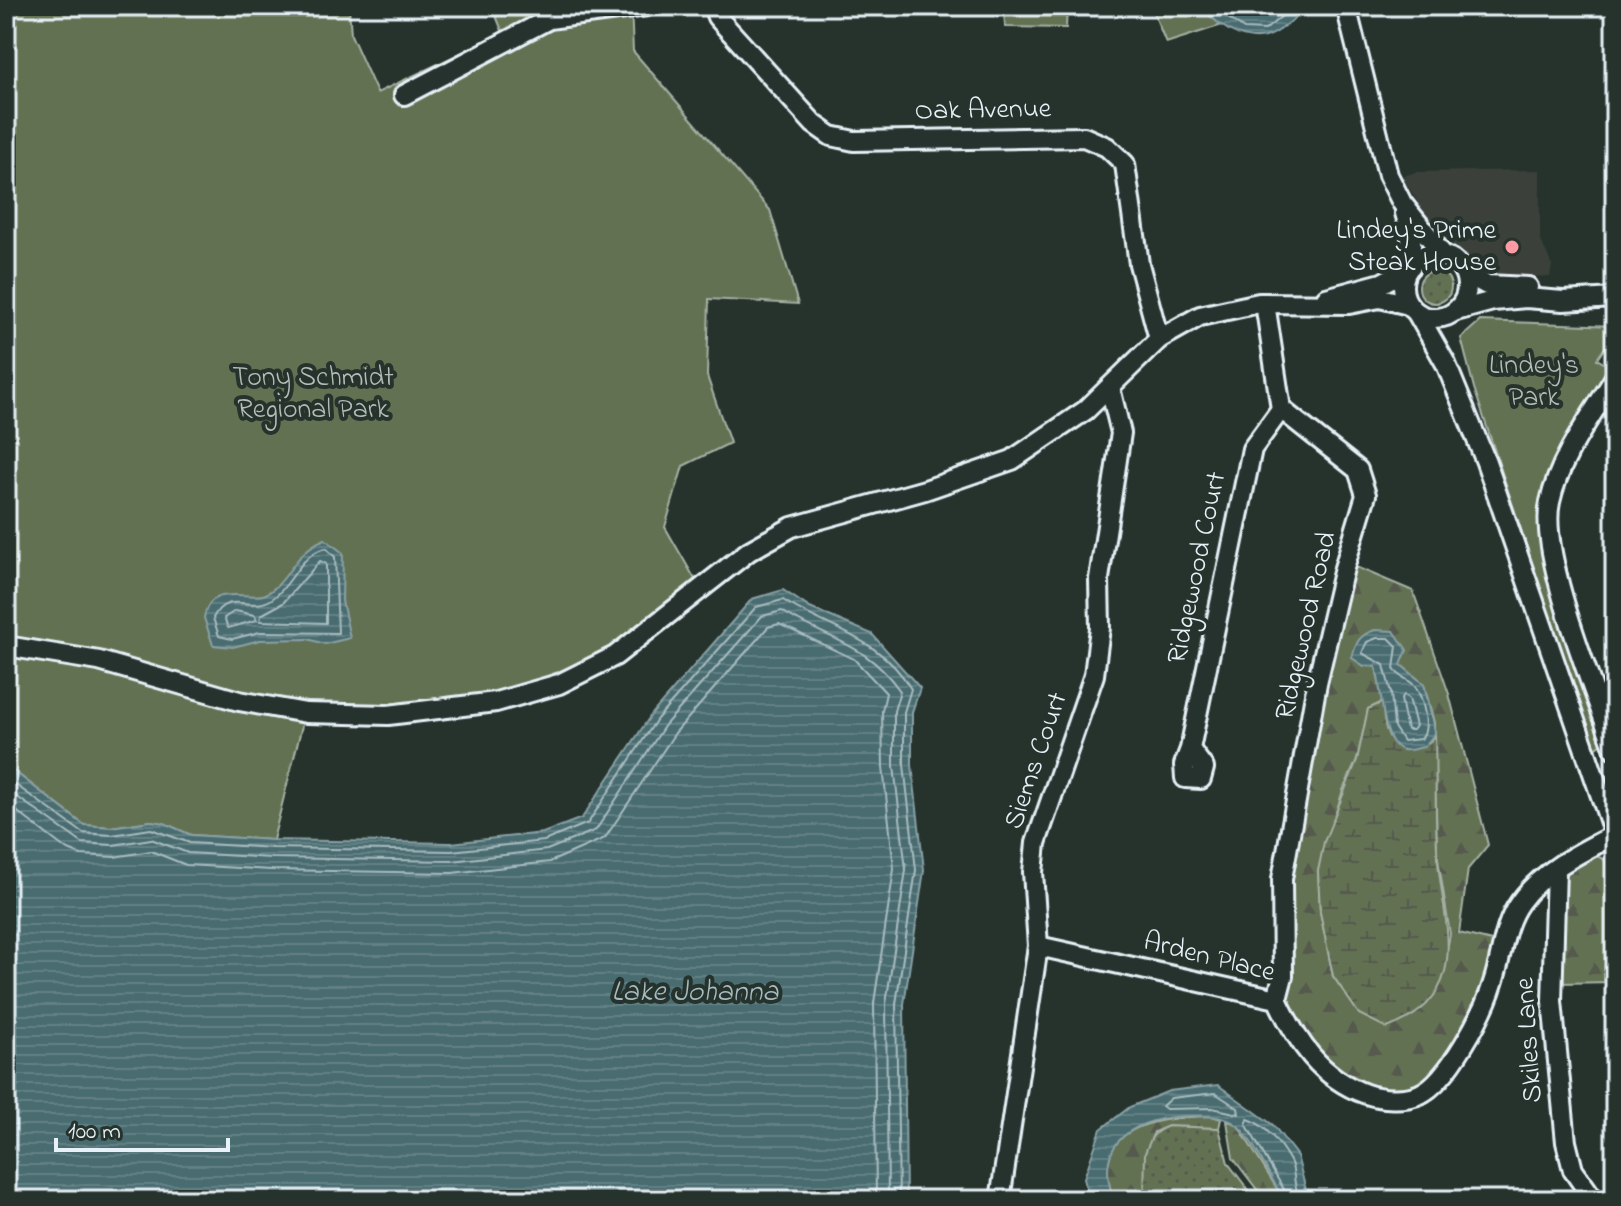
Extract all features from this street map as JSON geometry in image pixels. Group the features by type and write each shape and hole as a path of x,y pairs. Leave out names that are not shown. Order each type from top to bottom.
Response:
{"street":[{"path":"404,95 549,19 647,6"},
{"name":"Oak Avenue","path":"713,6 717,17 814,124 831,136 854,141 1084,137 1116,153 1125,164 1139,264 1159,339"},
{"path":"1346,6 1388,175 1402,203 1411,234 1410,268 1403,286 1446,364 1486,462 1614,836"},
{"path":"1402,203 1444,256 1487,285 1535,287 1608,297"},
{"path":"1316,301 1382,283 1429,255 1444,256"},
{"path":"1446,364 1444,343 1453,313 1467,294 1465,273"},
{"path":"6,646 99,661 239,701 306,713 388,715 496,702 559,684 615,656 773,536 819,518 978,475 1051,437 1110,388 1159,339 1200,316 1265,303 1316,301 1349,304 1380,298 1437,319 1493,301 1526,298 1563,301 1608,297"},
{"path":"1265,303 1281,409"},
{"path":"1589,761 1615,752 1564,595 1548,528 1549,504 1566,457 1615,377"},
{"name":"Siems Court","path":"1000,1200 1038,946 1033,872 1036,843 1047,805 1089,697 1096,666 1099,579 1121,433 1110,388"},
{"name":"Ridgewood Court","path":"1190,749 1252,449 1281,409"},
{"name":"Ridgewood Road","path":"1277,999 1283,976 1282,879 1315,694 1344,568 1366,495 1358,470 1296,424 1281,409"},
{"name":"Arden Place","path":"1038,946 1277,999 1294,1035 1327,1073 1347,1087 1379,1097 1419,1094 1437,1083 1478,1017 1492,986 1510,922 1519,903 1556,869 1614,836"},
{"name":"Skiles Lane","path":"1556,869 1552,1001 1566,1142 1573,1170 1594,1200"}],"shaded area":[{"path":"1540,170 1540,239 1552,265 1550,277 1500,274 1481,265 1450,242 1426,216 1402,176 1417,172"}],"green space":[{"name":"Tony Schmidt Regional Park","path":"6,6 349,6 351,35 377,93 503,33 492,6 631,6 633,51 770,210 798,304 709,299 707,376 730,443 683,466 665,527 696,581 618,642 584,661 547,676 508,688 428,703 347,705 308,702 273,840 191,835 164,823 151,821 111,827 84,825 15,772 6,770"},
{"path":"1004,6 1067,6 1066,28 1005,27"},
{"path":"1151,6 1200,6 1222,25 1166,43"},
{"path":"1435,271 1447,275 1451,287 1447,299 1435,303 1423,299 1419,287 1423,275"},
{"name":"Lindey's Park","path":"1480,321 1615,326 1615,333 1597,359 1605,364 1607,373 1551,470 1544,497 1603,742 1597,747 1592,744 1474,388 1461,338"},
{"path":"1351,565 1413,591 1449,694 1488,845 1468,869 1459,933 1496,942 1490,973 1433,1076 1416,1088 1389,1091 1344,1079 1295,1026 1287,995 1287,893","holes":["1401,665 1424,684 1434,723 1437,852 1450,934 1442,979 1359,1013 1333,976 1320,912 1318,871 1343,790 1357,760 1368,709 1383,702 1376,667"]},
{"path":"1383,702 1389,736 1403,750 1430,742 1435,733 1437,849 1448,952 1444,975 1434,996 1416,1014 1387,1028 1359,1014 1333,976 1320,912 1318,871 1324,842 1357,760 1368,709"},
{"path":"1591,854 1604,859 1615,885 1615,982 1559,983 1563,873"},
{"path":"1212,1116 1221,1119 1219,1128 1168,1126 1154,1132 1145,1153 1144,1200 1114,1200 1108,1175 1110,1155 1118,1141 1132,1130 1150,1123"},
{"path":"1227,1121 1237,1124 1284,1200 1265,1200 1233,1158"},
{"path":"1168,1126 1219,1128 1228,1163 1256,1200 1144,1200 1143,1168 1147,1147 1158,1131"}],"water":[{"path":"1200,6 1302,6 1288,24 1259,38 1227,29"},
{"path":"325,539 343,553 342,601 350,638 325,644 308,639 260,640 233,647 213,645 204,618 214,599 266,594 274,589 306,551"},
{"name":"Lake Johanna","path":"783,590 810,608 872,634 920,688 912,712 912,765 924,870 904,1004 906,1200 6,1200 6,770 15,772 84,825 111,827 151,821 164,823 191,835 273,840 451,843 543,833 582,818 651,715 752,599"},
{"path":"1375,630 1394,631 1407,650 1401,665 1424,684 1435,733 1424,747 1404,750 1396,747 1387,728 1376,667 1364,666 1352,658 1359,640"},
{"path":"1218,1085 1273,1125 1297,1156 1306,1190 1327,1200 1284,1200 1257,1151 1238,1126 1222,1118 1197,1116 1154,1121 1124,1136 1109,1161 1114,1200 1089,1200 1084,1178 1101,1129 1130,1107 1169,1091"}],"place":[{"name":"Lindey's Prime Steak House","path":"1512,247"}]}
